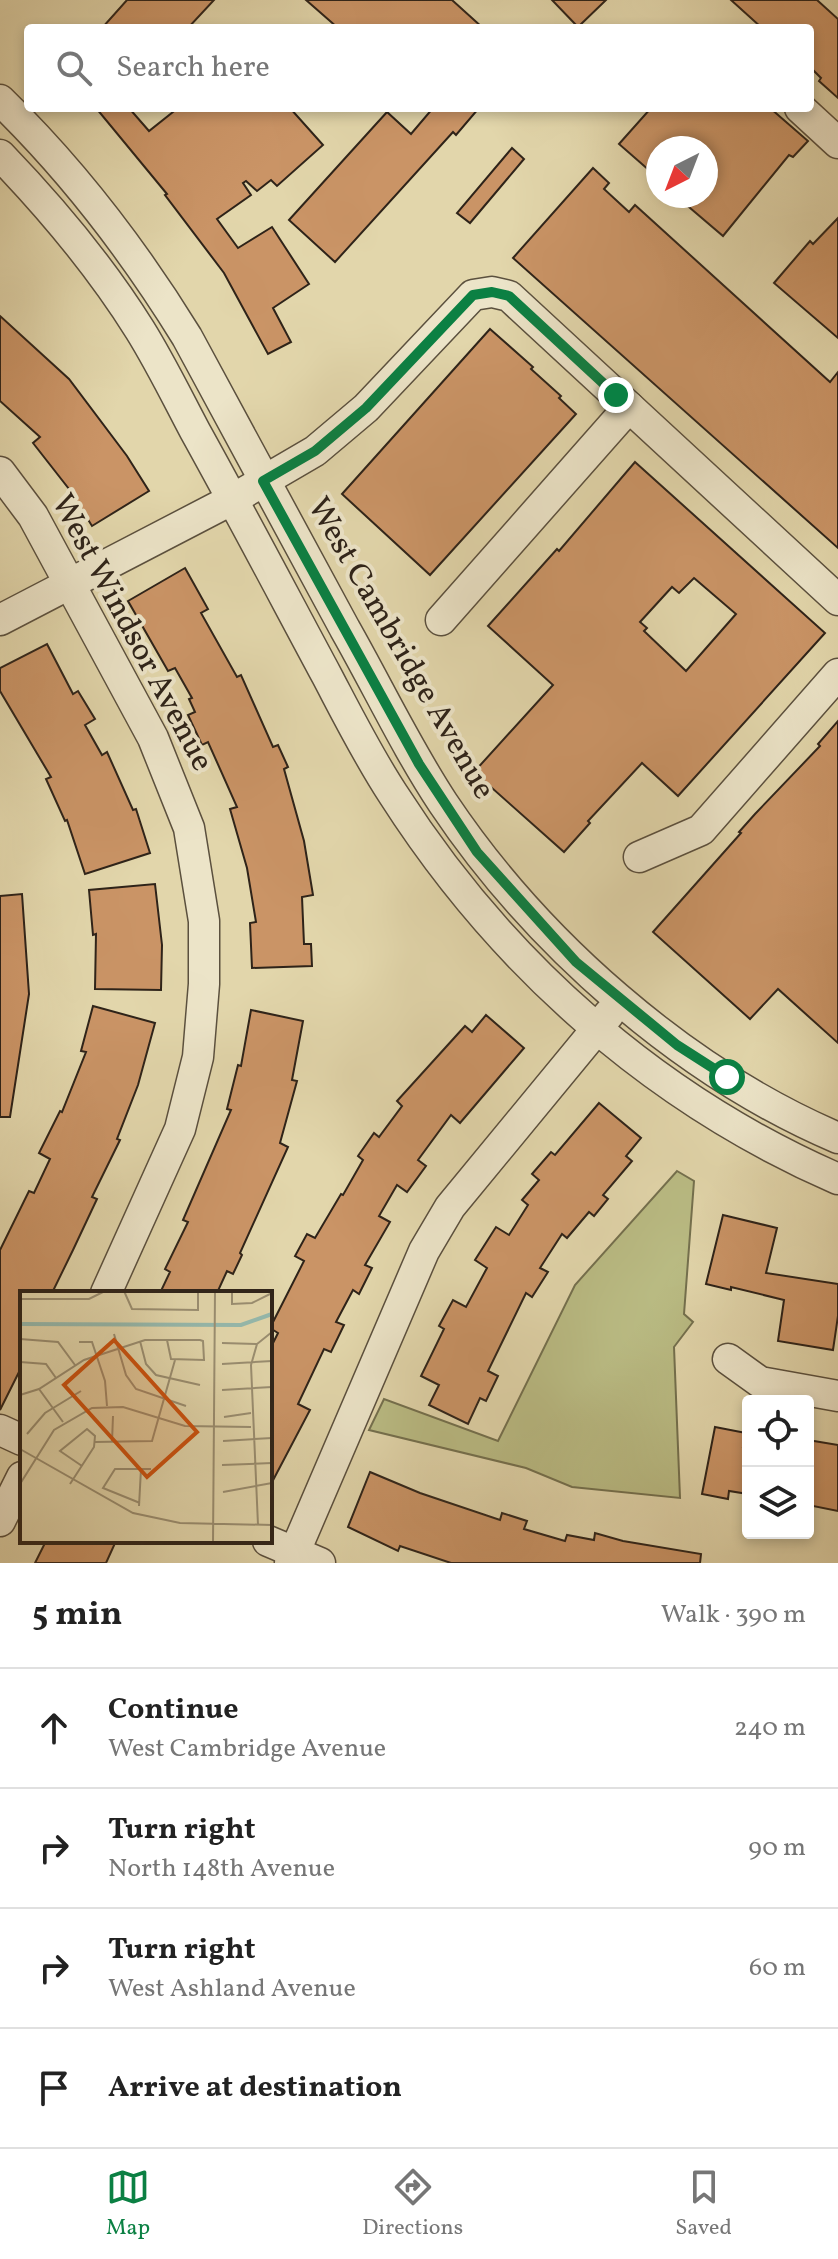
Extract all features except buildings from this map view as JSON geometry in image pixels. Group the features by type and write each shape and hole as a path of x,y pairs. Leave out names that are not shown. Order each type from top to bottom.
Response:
{"street":[{"name":"West Cambridge Avenue","path":"0,100 75,180 134,255 187,337 419,764 450,813 508,888 576,962 677,1045 777,1108 838,1138"},
{"path":"806,112 835,133"},
{"path":"0,155 57,217 140,330 368,752 439,863 515,953 596,1029 681,1093 740,1130 838,1179"},
{"path":"0,620 233,499 315,451 366,408 473,295 492,292 509,296 838,600"},
{"path":"441,620 629,407"},
{"name":"West Windsor Avenue","path":"0,472 33,516 153,738 189,828 204,921 204,984 198,1057 180,1129 107,1291"},
{"path":"639,857 701,830 838,674"},
{"path":"293,1555 424,1251 450,1207 621,1001"},
{"path":"728,1359 760,1382 838,1396"},
{"path":"0,1430 20,1439"},
{"path":"0,1521 20,1481"}],"green space":[{"path":"677,1171 694,1181 684,1314 693,1322 674,1347 680,1498 572,1487 526,1468 369,1430 384,1399 498,1441 575,1285"}],"route":[{"path":"616,395 509,296 492,292 473,295 366,408 315,451 263,481 419,764 477,852 576,962 677,1045 727,1077"}]}
